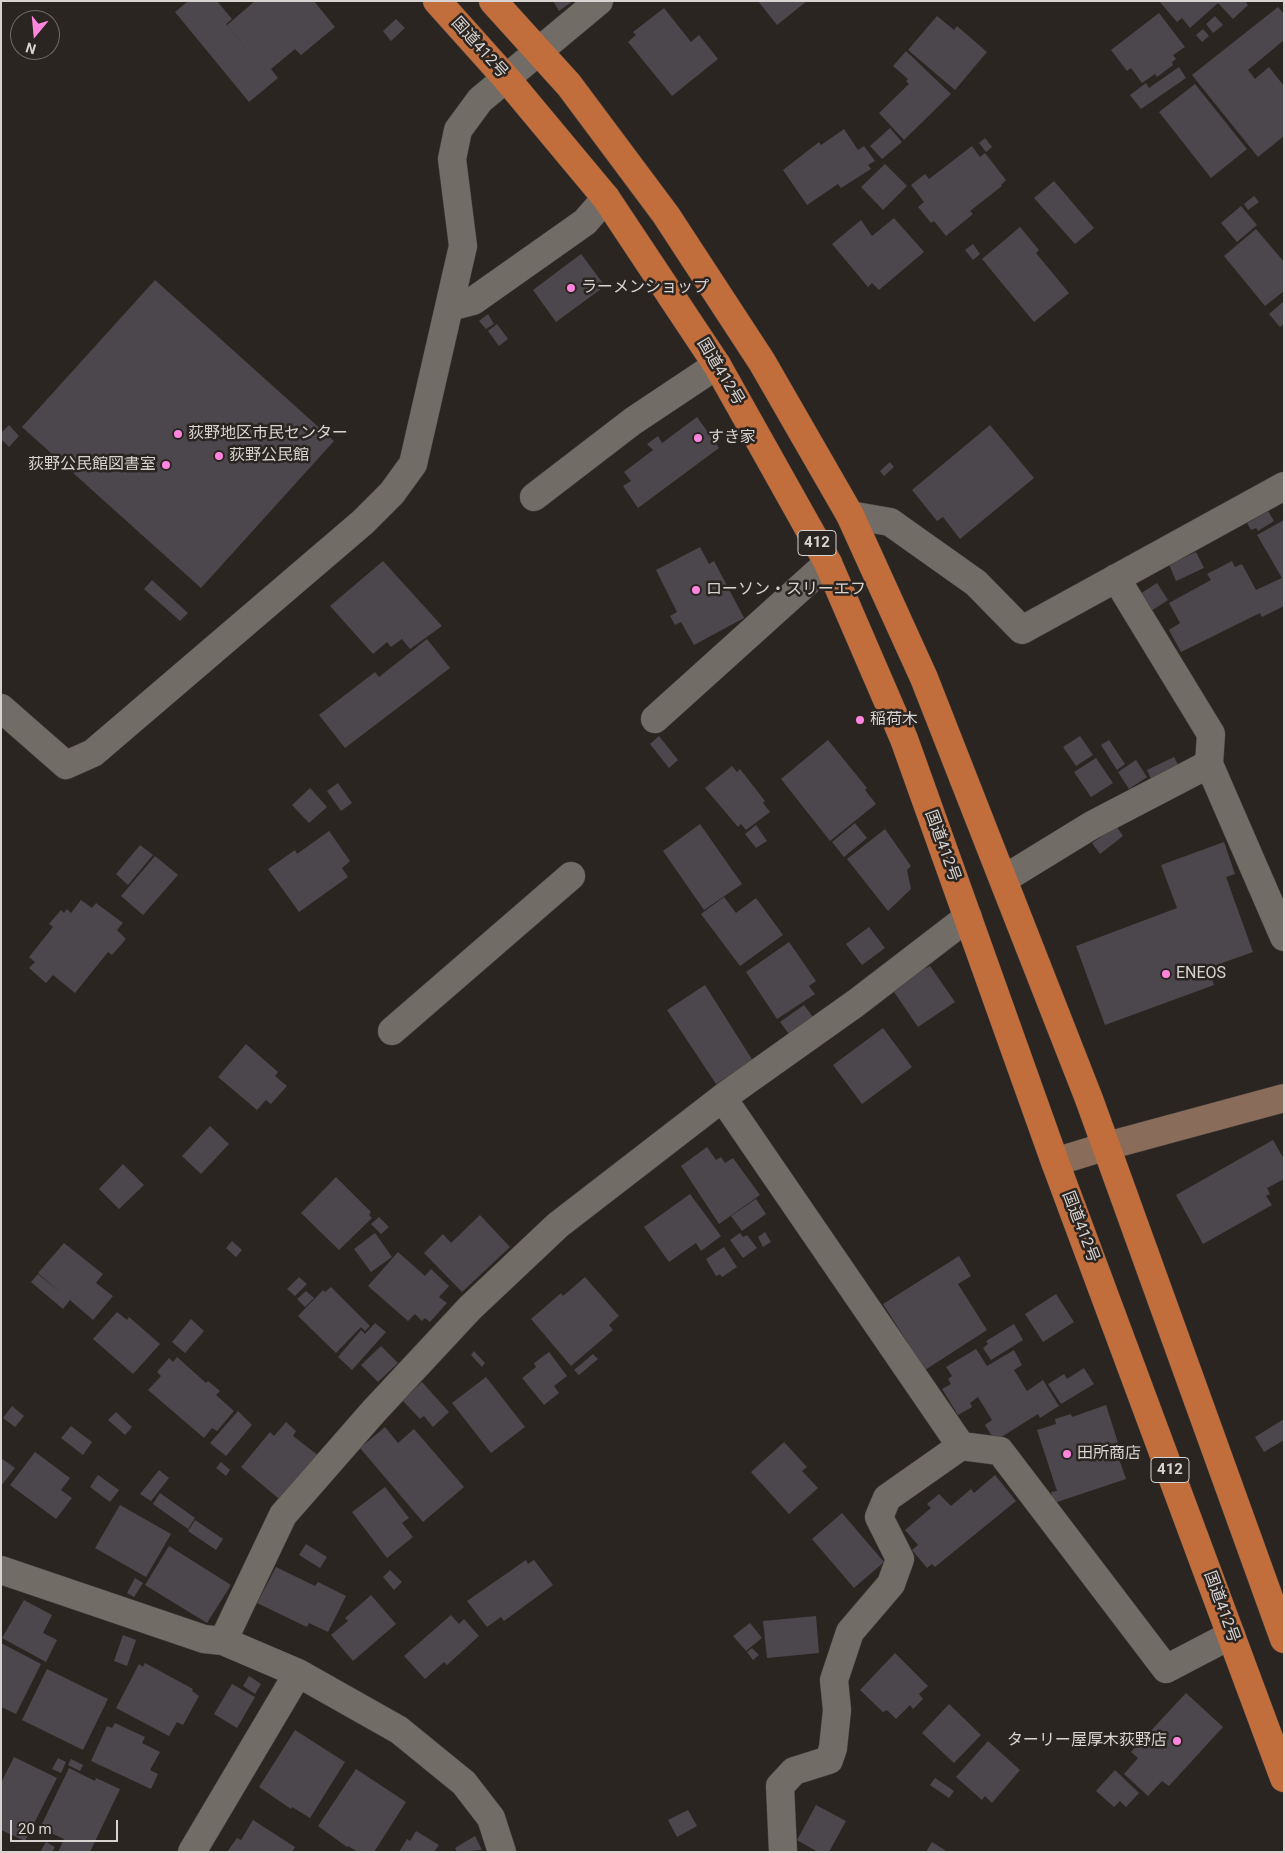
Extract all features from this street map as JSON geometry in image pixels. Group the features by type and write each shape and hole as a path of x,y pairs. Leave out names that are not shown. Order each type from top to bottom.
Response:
{"highway":[{"name":"国道412号","path":"437,1 506,78 606,198 717,365 828,563 904,739 1055,1162 1284,1778"},
{"name":"412","path":"493,1 569,85 666,216 762,362 850,516 924,678 1004,879 1107,1146 1284,1639"}],"street":[{"path":"1,708 66,765 93,753 363,522 392,493 412,464 464,246 452,159 458,130 480,100 599,1"},
{"path":"450,307 473,301 585,222 606,198"},
{"path":"534,497 633,421 717,365"},
{"path":"850,516 890,522 976,583 1022,630 1284,486"},
{"path":"655,719 828,563"},
{"path":"1116,578 1211,734 1209,764 1284,937"},
{"path":"1004,879 1092,825 1209,764"},
{"path":"392,1031 572,876"},
{"path":"224,1641 283,1515 374,1411 470,1308 558,1225 725,1096 856,1003 968,918"},
{"path":"725,1096 726,1103 961,1446"},
{"path":"1055,1162 1284,1098"},
{"path":"783,1852 780,1786 794,1771 828,1760 833,1748 837,1710 834,1680 850,1632 890,1584 900,1559 879,1517 887,1498 961,1446 1000,1451 1166,1669 1231,1635"},
{"path":"1,1570 204,1639 224,1641 298,1673 400,1730 464,1783 491,1818 502,1852"},
{"path":"192,1852 298,1673"}],"building":[{"path":"188,1 217,1 232,19 226,24 266,73 227,25 255,1 314,1 335,27 301,55 295,49 271,69 278,78 249,102 175,12"},
{"path":"553,1 573,1 559,11"},
{"path":"758,1 807,1 777,25"},
{"path":"1159,1 1248,1 1246,3 1248,5 1233,19 1218,3 1190,28 1182,18 1177,22"},
{"path":"1278,7 1284,14 1284,40 1212,100 1192,75"},
{"path":"664,8 691,42 699,35 718,59 672,96 628,42 636,35 633,32"},
{"path":"1159,13 1185,47 1173,55 1176,59 1172,62 1173,65 1157,77 1155,74 1142,83 1131,68 1127,71 1111,50"},
{"path":"937,16 954,30 957,26 987,52 955,90 908,50"},
{"path":"1215,16 1223,25 1213,33 1206,24"},
{"path":"396,19 405,28 391,41 383,31"},
{"path":"1203,29 1209,36 1202,42 1196,35"},
{"path":"906,51 951,94 904,140 879,113 909,84 906,81 908,79 893,66"},
{"path":"1179,67 1186,78 1141,109 1130,95 1146,83 1149,88"},
{"path":"1269,67 1284,86 1284,136 1258,157 1212,100 1248,70 1255,79"},
{"path":"1195,84 1247,149 1211,178 1159,112"},
{"path":"890,128 902,142 882,159 870,146"},
{"path":"844,129 858,150 864,146 875,161 868,165 871,169 841,188 838,184 807,205 783,170 819,142 821,145"},
{"path":"985,138 992,147 986,152 979,143"},
{"path":"972,146 980,157 985,153 1006,180 1002,186 970,211 973,214 946,236 934,221 931,223 918,207 924,202 911,185 925,174 929,179"},
{"path":"885,164 907,186 883,210 861,187"},
{"path":"1054,181 1094,228 1075,244 1034,198"},
{"path":"1254,196 1259,202 1248,210 1244,204"},
{"path":"1241,206 1257,225 1237,242 1221,223"},
{"path":"894,218 924,252 879,290 872,283 868,287 832,244 861,220 872,236"},
{"path":"1020,227 1039,250 1036,253 1069,293 1034,322 982,259"},
{"path":"1256,229 1284,262 1284,291 1265,306 1224,256"},
{"path":"973,244 980,254 973,260 965,250"},
{"path":"581,254 605,286 556,322 533,290"},
{"name":"荻野地区市民センター","path":"155,280 334,441 201,588 22,427"},
{"path":"1284,301 1284,324 1280,327 1269,314"},
{"path":"488,314 494,324 486,329 479,321"},
{"path":"497,324 508,339 499,346 488,331"},
{"path":"697,417 719,448 638,508 623,486 631,481 624,472 653,450 647,444 658,436 662,443"},
{"path":"9,425 19,436 9,447 1,439 1,433"},
{"path":"990,425 1034,478 960,539 943,517 937,521 912,490"},
{"path":"890,462 894,467 884,476 880,471"},
{"path":"1268,511 1274,521 1258,531 1256,528 1251,530 1247,523"},
{"path":"1284,520 1284,606 1262,617 1260,613 1181,652 1169,630 1180,623 1169,603 1211,580 1207,574 1232,561 1235,567 1242,564 1256,590 1282,578 1257,535"},
{"path":"700,547 709,564 714,561 744,618 694,645 681,622 675,625 670,616 677,612 656,570"},
{"path":"1196,552 1204,568 1176,581 1169,564"},
{"path":"383,561 442,626 410,649 402,639 391,647 387,642 373,654 330,606"},
{"path":"152,580 188,613 180,621 144,589"},
{"path":"1157,583 1168,600 1148,613 1137,596"},
{"path":"427,639 450,668 345,748 319,715 375,672 379,677"},
{"path":"659,736 678,760 669,768 650,744"},
{"path":"1080,736 1093,755 1076,766 1063,747"},
{"path":"828,740 867,788 865,790 876,804 830,841 781,779"},
{"path":"1109,740 1125,764 1117,770 1101,745"},
{"path":"1174,757 1180,768 1152,781 1147,770"},
{"path":"1096,758 1113,783 1091,797 1074,772"},
{"path":"1136,760 1147,777 1129,789 1118,772"},
{"path":"732,766 737,772 740,769 765,801 763,803 770,812 746,830 741,824 738,827 705,788"},
{"path":"338,783 352,803 341,811 327,791"},
{"path":"310,788 327,807 309,823 292,805"},
{"path":"855,823 867,838 844,857 832,842"},
{"path":"700,824 742,884 704,910 663,851"},
{"path":"756,825 767,841 756,848 745,834"},
{"path":"1116,826 1123,836 1100,854 1092,843"},
{"path":"885,829 911,866 907,870 911,889 888,911 847,859"},
{"path":"329,831 350,861 342,868 348,877 299,912 268,869 295,850 297,854"},
{"path":"1224,842 1235,874 1226,877 1253,952 1208,968 1214,985 1105,1025 1076,946 1177,908 1161,865"},
{"path":"140,845 153,855 128,885 116,874"},
{"path":"155,856 178,875 143,915 121,896"},
{"path":"724,897 736,913 756,898 783,935 740,966 701,914"},
{"path":"81,900 92,908 96,903 123,923 117,930 126,939 112,955 108,952 75,993 53,975 46,983 29,968 35,962 29,957 53,927 49,924 61,910 64,913 67,909 71,913"},
{"path":"869,927 885,948 862,965 846,944"},
{"path":"789,942 816,981 809,986 815,994 777,1019 746,972"},
{"path":"924,965 926,968 930,966 955,1002 918,1027 892,989"},
{"path":"705,985 753,1061 716,1084 667,1010"},
{"path":"804,1005 813,1017 789,1034 780,1022"},
{"path":"883,1028 912,1067 862,1104 833,1065"},
{"path":"246,1044 278,1072 275,1076 287,1086 271,1104 266,1100 257,1110 218,1077"},
{"path":"210,1126 229,1144 201,1174 182,1156"},
{"path":"1273,1140 1284,1159 1284,1179 1267,1188 1270,1194 1266,1196 1272,1205 1203,1244 1176,1195"},
{"path":"707,1147 716,1160 721,1157 725,1163 733,1158 760,1195 719,1224 681,1166"},
{"path":"123,1164 144,1185 119,1209 99,1189"},
{"path":"336,1177 371,1212 369,1215 372,1218 339,1250 301,1213"},
{"path":"690,1194 721,1236 701,1251 696,1243 669,1262 644,1227"},
{"path":"756,1199 766,1214 742,1231 731,1216"},
{"path":"480,1215 510,1247 462,1292 424,1253 443,1234 451,1243"},
{"path":"379,1217 389,1227 381,1234 371,1224"},
{"path":"765,1232 771,1242 763,1247 758,1237"},
{"path":"375,1233 392,1257 371,1272 354,1249"},
{"path":"740,1233 743,1237 747,1235 757,1248 743,1258 730,1240"},
{"path":"232,1241 242,1250 236,1257 226,1248"},
{"path":"64,1243 103,1274 96,1283 113,1296 93,1320 70,1300 63,1309 31,1282 38,1274 62,1294 38,1273"},
{"path":"724,1247 737,1267 722,1277 720,1274 716,1276 706,1259"},
{"path":"398,1252 425,1276 431,1269 449,1286 439,1297 447,1303 430,1322 425,1318 422,1321 415,1314 408,1321 368,1286"},
{"path":"959,1256 971,1276 958,1284 987,1330 925,1370 883,1304"},
{"path":"299,1277 307,1284 295,1296 287,1289"},
{"path":"585,1277 619,1316 609,1325 613,1330 571,1366 531,1319 561,1293 563,1296"},
{"path":"331,1287 370,1326 365,1331 361,1327 336,1353 298,1316 323,1290 325,1292"},
{"path":"306,1291 314,1298 305,1307 297,1299"},
{"path":"1056,1294 1074,1322 1043,1342 1025,1314"},
{"path":"117,1312 127,1320 129,1317 160,1344 133,1374 93,1339"},
{"path":"191,1319 204,1331 185,1353 172,1342"},
{"path":"375,1323 386,1332 352,1370 338,1357 361,1330 365,1334"},
{"path":"1014,1324 1023,1340 991,1360 983,1348 988,1344 986,1341"},
{"path":"381,1346 398,1363 378,1382 361,1365"},
{"path":"976,1349 987,1366 1014,1350 1022,1365 1014,1370 1027,1391 1043,1380 1059,1406 1040,1418 1038,1414 995,1441 985,1425 992,1420 978,1397 970,1403 972,1407 958,1415 942,1389 951,1384 948,1379 952,1376 946,1367"},
{"path":"474,1351 485,1363 482,1367 471,1355"},
{"path":"549,1352 567,1376 554,1386 559,1393 544,1405 522,1378 536,1367 534,1363"},
{"path":"593,1354 598,1359 579,1375 574,1370"},
{"path":"177,1357 206,1383 208,1381 220,1391 216,1395 234,1411 217,1431 212,1428 204,1438 148,1390 161,1376 157,1372 169,1358 173,1362"},
{"path":"1084,1368 1094,1384 1061,1404 1048,1384 1064,1374 1067,1379"},
{"path":"486,1377 525,1427 491,1453 452,1403"},
{"path":"422,1382 449,1412 433,1427 424,1416 420,1419 402,1400"},
{"path":"1106,1405 1120,1449 1116,1450 1126,1479 1054,1503 1051,1492 1057,1491 1037,1430 1056,1424 1055,1419 1071,1414 1072,1417"},
{"path":"12,1406 24,1416 15,1427 3,1418"},
{"path":"238,1411 252,1425 226,1456 210,1443"},
{"path":"116,1412 132,1427 125,1435 108,1420"},
{"path":"1284,1419 1284,1440 1264,1452 1255,1437"},
{"path":"286,1422 296,1431 293,1436 319,1456 284,1503 241,1467 270,1432 274,1436"},
{"path":"71,1426 92,1442 83,1455 61,1438"},
{"path":"385,1427 398,1443 414,1429 464,1487 423,1522 360,1448"},
{"path":"784,1442 807,1467 802,1471 818,1488 789,1514 751,1472"},
{"path":"35,1452 70,1478 61,1490 72,1498 56,1519 10,1485"},
{"path":"1,1458 15,1468 1,1486"},
{"path":"221,1462 230,1470 226,1476 216,1468"},
{"path":"159,1470 169,1478 151,1501 140,1494"},
{"path":"98,1475 119,1490 110,1502 90,1487"},
{"path":"995,1475 1016,1501 935,1567 932,1564 927,1568 912,1550 918,1545 905,1530 931,1508 927,1504 939,1494 951,1506 971,1489 974,1493"},
{"path":"385,1487 409,1518 402,1523 413,1537 387,1558 352,1512"},
{"path":"160,1493 195,1518 188,1529 153,1504"},
{"path":"120,1505 171,1534 146,1577 95,1548"},
{"path":"842,1513 884,1562 854,1588 812,1539"},
{"path":"195,1520 223,1539 216,1550 188,1531"},
{"path":"306,1544 327,1557 320,1568 299,1555"},
{"path":"169,1546 231,1585 207,1623 145,1585"},
{"path":"526,1560 528,1564 534,1560 553,1585 504,1621 501,1617 487,1627 467,1601"},
{"path":"276,1567 315,1586 318,1582 346,1596 328,1632 309,1623 307,1627 257,1603"},
{"path":"390,1570 402,1582 394,1590 383,1577"},
{"path":"135,1578 143,1583 134,1597 127,1593"},
{"path":"371,1595 396,1624 353,1661 331,1635 348,1621 345,1618"},
{"path":"24,1600 52,1615 43,1633 57,1640 46,1662 2,1638"},
{"path":"451,1615 459,1624 464,1619 479,1636 447,1665 444,1662 425,1679 404,1656"},
{"path":"816,1616 819,1653 767,1658 763,1621"},
{"path":"750,1623 762,1638 746,1651 733,1636"},
{"path":"123,1635 136,1640 127,1666 114,1661"},
{"path":"1,1643 41,1664 16,1714 1,1707"},
{"path":"752,1648 759,1655 753,1660 747,1652"},
{"path":"895,1653 928,1686 919,1694 923,1699 913,1709 910,1705 896,1719 887,1710 883,1712 860,1690"},
{"path":"145,1663 193,1689 192,1691 199,1696 183,1725 177,1722 169,1736 116,1708 139,1664 143,1667"},
{"path":"47,1669 108,1699 83,1750 22,1720"},
{"path":"249,1676 261,1684 255,1694 243,1686"},
{"path":"232,1684 255,1697 237,1728 214,1714"},
{"path":"1186,1693 1223,1727 1169,1786 1162,1781 1148,1796 1124,1774 1138,1758 1131,1752"},
{"path":"949,1704 981,1735 954,1763 922,1733"},
{"path":"115,1723 145,1737 142,1743 160,1752 150,1770 158,1774 151,1789 91,1761 107,1726 112,1728"},
{"path":"295,1730 345,1762 310,1818 292,1807 291,1809 259,1787"},
{"path":"988,1741 1020,1770 992,1803 985,1796 982,1800 956,1777"},
{"path":"14,1757 57,1778 25,1841 1,1830 1,1783"},
{"path":"58,1758 66,1762 61,1773 52,1769"},
{"path":"71,1759 83,1765 80,1771 68,1765"},
{"path":"69,1768 95,1781 96,1778 120,1789 90,1852 58,1852 64,1839 40,1828"},
{"path":"356,1769 406,1802 374,1852 358,1852 347,1847 318,1826"},
{"path":"1115,1770 1139,1793 1126,1807 1120,1801 1114,1807 1096,1791"},
{"path":"935,1778 954,1791 949,1798 930,1785"},
{"path":"816,1805 846,1821 829,1852 818,1852 797,1840"},
{"path":"688,1810 697,1826 677,1837 668,1820"},
{"path":"253,1820 295,1847 292,1852 227,1852 237,1838 241,1840"},
{"path":"416,1831 439,1845 434,1852 399,1852 407,1839 410,1841"},
{"path":"475,1836 482,1850 457,1852 455,1848"},
{"path":"46,1842 55,1847 52,1852 40,1852"},
{"path":"932,1842 945,1850 944,1852 926,1852"}],"place":[{"name":"ラーメンショップ","path":"571,288"},
{"name":"荻野地区市民センター","path":"178,434"},
{"name":"すき家","path":"698,438"},
{"name":"荻野公民館","path":"219,456"},
{"name":"荻野公民館図書室","path":"166,465"},
{"name":"ローソン・スリーエフ","path":"696,590"},
{"name":"稲荷木","path":"860,720"},
{"name":"ENEOS","path":"1166,974"},
{"name":"田所商店","path":"1067,1454"},
{"name":"ターリー屋厚木荻野店","path":"1177,1741"}]}
